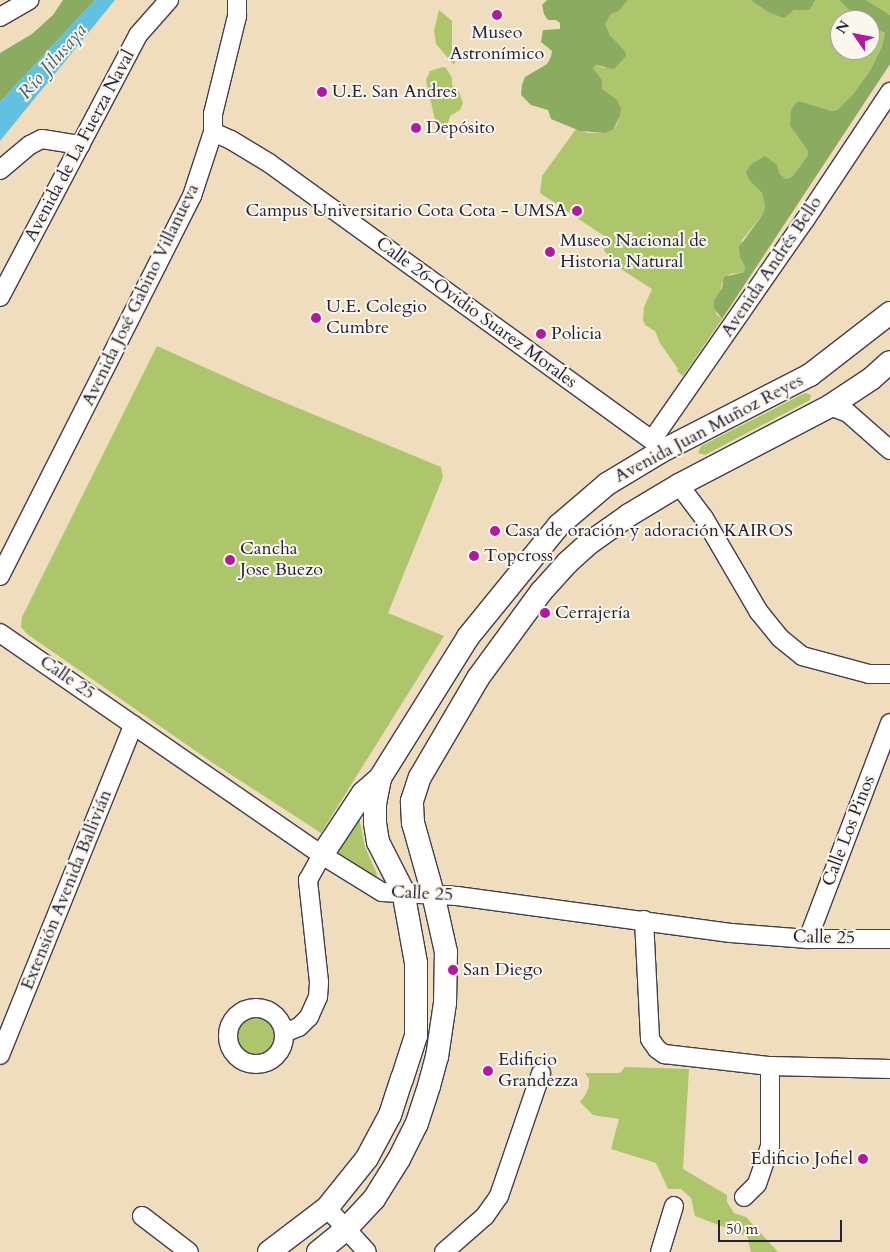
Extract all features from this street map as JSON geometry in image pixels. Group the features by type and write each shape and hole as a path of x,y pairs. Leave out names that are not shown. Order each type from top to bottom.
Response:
{"main road":[{"name":"Avenida Juan Muñoz Reyes","path":"269,1252 327,1208 367,1158 390,1115 416,1036 416,963 403,892 378,842 375,804 380,778 468,637 559,525 656,446 810,376 890,314"},
{"name":"Avenida Juan Muñoz Reyes","path":"318,1252 346,1229 374,1199 399,1159 417,1123 436,1057 445,1003 446,952 433,894 413,823 412,801 420,778 478,678 541,592 567,563 629,515 679,485 830,406 870,379 890,362"},
{"path":"810,376 830,406"},
{"path":"656,446 679,485"},
{"path":"322,855 363,793 380,778"}],"street":[{"path":"2,10 30,0"},
{"name":"Avenida de La Fuerza Naval","path":"0,297 138,34 169,0"},
{"name":"Avenida José Gabino Villanueva","path":"0,576 192,196 212,132 213,114 237,16 237,0"},
{"name":"Avenida Andrés Bello","path":"656,446 890,92"},
{"name":"Calle 26-Ovidio Suarez Morales","path":"212,132 231,140 269,163 656,446"},
{"path":"0,170 30,145 42,139 81,145"},
{"path":"830,406 848,413 890,450"},
{"path":"679,485 704,518 758,612 780,638 802,656 868,674 890,674"},
{"name":"Calle 25","path":"0,633 322,855 382,892 433,894 644,920 731,933 808,939 890,939"},
{"name":"Calle Los Pinos","path":"808,939 890,724"},
{"name":"Extensión Avenida Ballivián","path":"0,1056 133,725"},
{"path":"284,1033 299,1027 309,1017 318,997 319,982 308,880 322,855"},
{"path":"644,920 650,1039 657,1049 664,1054 770,1066 890,1070"},
{"path":"744,1197 757,1184 770,1147 770,1066"},
{"path":"444,1252 485,1216 500,1196 541,1073"},
{"path":"660,1252 674,1206"},
{"path":"327,1208 367,1252"},
{"path":"142,1216 189,1252"}],"green space":[{"path":"63,0 95,0 0,102 0,53 32,34 53,15"},
{"path":"547,0 628,0 619,11 611,14 605,24 610,35 625,51 626,56 614,69 596,65 593,68 602,80 602,89 617,100 621,109 620,116 613,130 605,133 580,131 551,119 548,110 531,105 521,95 525,77 547,64 551,57 552,51 541,42 543,30 560,29 560,23 556,20 548,20 544,14 542,5"},
{"path":"628,0 750,0 768,12 784,17 789,12 814,4 816,0 839,0 849,10 830,10 830,60 875,60 854,93 837,110 832,111 799,101 790,126 808,151 808,155 792,177 786,179 780,174 777,165 749,180 762,193 765,206 763,214 742,240 740,257 745,267 744,272 730,274 722,283 716,314 722,319 683,376 677,371 678,369 660,343 655,331 645,325 643,320 644,307 652,289 621,269 606,253 604,250 607,238 540,193 542,176 576,129 587,133 605,133 613,130 617,124 620,116 602,89 602,80 593,68 596,65 604,68 625,51 610,35 605,24 611,14 619,11"},
{"path":"750,0 816,0 809,10 794,10 784,18 768,12"},
{"path":"839,0 866,0 890,15 890,64 722,319 714,308 714,301 722,288 724,277 744,272 745,267 740,257 739,247 763,214 765,206 762,193 749,180 746,172 750,165 765,156 777,165 780,174 786,179 792,177 808,155 808,151 790,126 791,110 796,103 799,101 832,111 837,110 854,93 875,60 880,60 880,50 885,33 880,31 880,10 849,10"},
{"path":"866,0 890,0 890,15"},
{"path":"439,10 452,21 452,47 456,61 454,65 436,44 434,30"},
{"path":"880,31 885,33 880,50"},
{"path":"443,67 446,68 452,78 452,85 459,92 463,103 460,110 450,116 448,123 442,125 435,120 426,80 430,71"},
{"name":"Cancha Jose Buezo","path":"157,346 264,394 441,467 443,477 388,613 444,636 321,833 213,763 27,634 21,627 22,617"},
{"path":"805,393 811,395 810,400 705,455 698,453 701,446"},
{"path":"359,817 365,847 377,874 376,878 336,853"},
{"path":"256,1016 270,1022 276,1036 270,1050 256,1056 242,1050 236,1036 242,1022"},
{"path":"625,1067 689,1069 683,1169 727,1195 727,1202 734,1213 746,1217 778,1252 751,1252 747,1236 695,1216 691,1198 681,1189 668,1189 656,1163 611,1149 619,1119 593,1115 580,1102 589,1086 589,1079 585,1073 620,1073"}],"water":[{"name":"Río Jilusaya","path":"95,0 115,0 0,141 0,102"}],"place":[{"name":"Museo Astronímico","path":"497,15"},
{"name":"U.E. San Andres","path":"322,92"},
{"name":"Depósito","path":"416,128"},
{"name":"Campus Universitario Cota Cota - UMSA","path":"577,211"},
{"name":"Museo Nacional de Historia Natural","path":"550,252"},
{"name":"U.E. Colegio Cumbre","path":"316,318"},
{"name":"Policia","path":"541,334"},
{"name":"Casa de oración y adoración KAIROS","path":"495,531"},
{"name":"Topcross","path":"474,556"},
{"name":"Cancha Jose Buezo","path":"230,560"},
{"name":"Cerrajería","path":"545,613"},
{"name":"San Diego","path":"453,970"},
{"name":"Edificio Grandezza","path":"488,1071"},
{"name":"Edificio Jofiel","path":"863,1159"}]}
